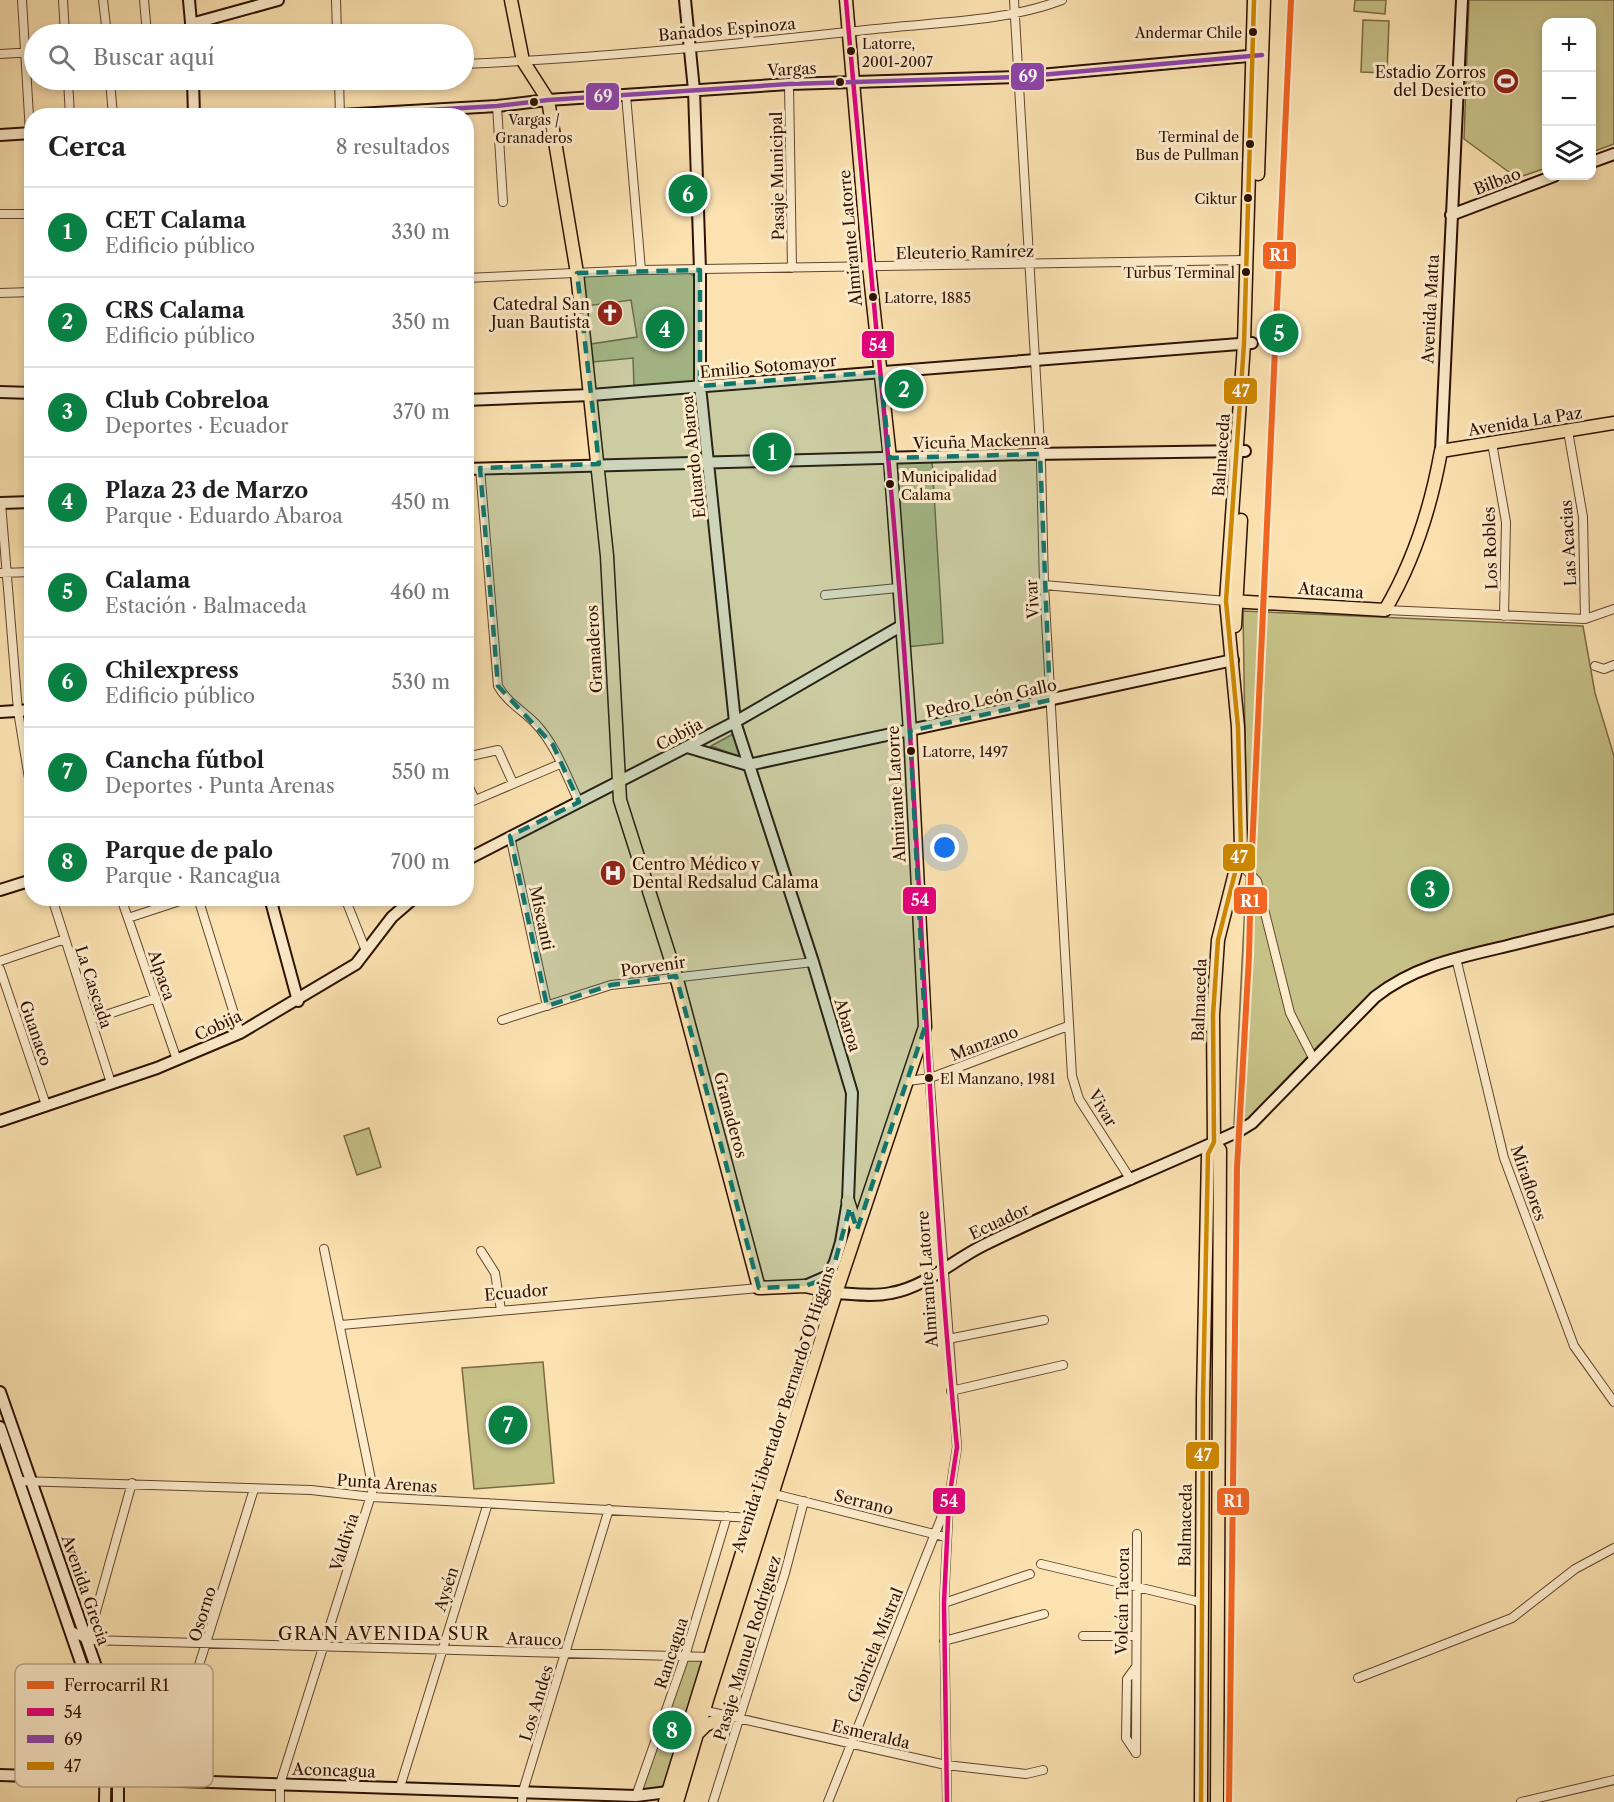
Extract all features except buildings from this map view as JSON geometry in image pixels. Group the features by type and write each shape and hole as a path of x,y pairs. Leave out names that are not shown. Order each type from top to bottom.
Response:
{"main road":[{"name":"Granaderos","path":"510,0 524,61 548,100 577,273 607,556 617,785 676,976 759,1288"},
{"name":"Almirante Latorre","path":"846,0 869,267 890,458 910,731 925,1027"},
{"name":"Balmaceda","path":"1201,1802 1200,1602 1208,1154 1214,1142 1215,976 1218,940 1241,849 1231,601 1248,344 1257,55 1254,0"},
{"name":"Balmaceda","path":"1248,344 1248,260 1257,55 1264,0"},
{"name":"Avenida La Paz","path":"1441,451 1614,423"},
{"name":"Avenida Matta","path":"1385,610 1407,569 1429,505 1441,451"},
{"name":"Atacama","path":"1231,601 1385,610"},
{"name":"Avenida Libertador Bernardo O'Higgins","path":"666,1797 700,1709 709,1695 836,1293 925,1027"},
{"name":"Balmaceda","path":"1214,1142 1220,1150 1217,1802"},
{"path":"848,1202 857,1230"},
{"name":"Ecuador","path":"759,1288 805,1286 836,1293"},
{"name":"Avenida Libertador Bernardo O'Higgins","path":"678,1802 699,1732 700,1709 711,1656 823,1291"},
{"path":"709,1695 713,1705 734,1718"},
{"path":"699,1732 706,1725 734,1718"}],"street":[{"path":"22,0 24,35"},
{"path":"63,0 64,24"},
{"path":"103,0 106,24"},
{"path":"144,0 146,24"},
{"path":"189,0 191,24"},
{"path":"206,24 278,0"},
{"path":"336,0 337,24"},
{"name":"Eduardo Abaroa","path":"685,0 694,90 700,270 700,387 735,722 748,765"},
{"name":"Vivar","path":"1014,0 1072,1076 1079,1099 1131,1180"},
{"name":"Bañados Espinoza","path":"474,64 849,32 1015,14 1062,0"},
{"name":"Avenida Matta","path":"1441,451 1462,0"},
{"path":"0,54 24,52"},
{"name":"Vargas","path":"462,108 789,84 1018,77 1257,55"},
{"name":"Pasaje Municipal","path":"789,84 792,268"},
{"path":"28,90 29,108"},
{"path":"69,90 70,108"},
{"path":"111,90 112,108"},
{"path":"193,90 194,108"},
{"path":"339,90 340,108"},
{"path":"626,95 641,270"},
{"path":"497,106 503,202"},
{"path":"0,135 24,133"},
{"path":"1596,161 1614,154"},
{"name":"Bilbao","path":"1451,215 1543,180"},
{"path":"0,214 24,214"},
{"name":"Eleuterio Ramírez","path":"474,278 641,270 1248,260"},
{"path":"0,293 24,292"},
{"name":"Emilio Sotomayor","path":"474,400 591,395 1248,344"},
{"path":"0,392 24,393"},
{"name":"Las Acacias","path":"1568,431 1583,517 1585,619"},
{"name":"Los Robles","path":"1492,443 1506,522 1504,616"},
{"name":"Vicuña Mackenna","path":"474,468 1242,451"},
{"path":"480,468 498,686 504,698 535,723 547,738 579,802"},
{"path":"24,502 1,503 4,572 24,748"},
{"path":"4,572 24,572"},
{"name":"Atacama","path":"1044,585 1231,601"},
{"path":"825,595 898,588"},
{"name":"Atacama","path":"1385,610 1585,619 1614,609"},
{"name":"Cobija","path":"474,856 510,836 617,785 735,722 901,626"},
{"name":"Pedro León Gallo","path":"687,747 748,765 1233,660"},
{"path":"1595,666 1604,669 1614,664"},
{"path":"0,712 24,711"},
{"path":"474,755 498,750 513,783"},
{"path":"474,801 560,764"},
{"name":"Abaroa","path":"748,765 813,962 852,1093 848,1202 832,1270 822,1280 805,1286"},
{"name":"Miscanti","path":"510,836 547,1006"},
{"path":"1238,862 1257,881 1290,1013 1313,1058"},
{"path":"0,890 24,882"},
{"name":"La Cascada","path":"55,906 111,1083"},
{"name":"Alpaca","path":"124,906 177,1060"},
{"path":"128,918 165,906"},
{"path":"200,906 240,1033"},
{"path":"272,906 298,1001"},
{"path":"348,906 366,951"},
{"name":"Cobija","path":"0,1121 177,1060 240,1033 298,1001 356,964 392,917 405,906"},
{"name":"Ecuador","path":"836,1293 867,1296 892,1293 942,1270 982,1245 1131,1180 1252,1123 1313,1058 1393,983 1413,972 1456,958 1614,920"},
{"path":"0,961 65,939"},
{"name":"Miraflores","path":"1456,958 1504,1158 1574,1346 1611,1391 1614,1402"},
{"name":"Porvenir","path":"502,1020 611,985 813,962"},
{"name":"Guanaco","path":"0,969 46,1106"},
{"path":"91,1020 156,998"},
{"name":"Manzano","path":"908,1081 930,1078 1068,1026"},
{"name":"Almirante Latorre","path":"925,1027 957,1458 949,1499 944,1603 947,1802"},
{"name":"Valdivia","path":"280,1802 280,1784 374,1488 324,1250"},
{"path":"482,1251 495,1274 501,1310"},
{"name":"Ecuador","path":"341,1325 759,1288"},
{"path":"948,1338 1044,1320"},
{"path":"951,1391 1063,1365"},
{"name":"Avenida Grecia","path":"0,1392 95,1664"},
{"name":"Avenida Grecia","path":"0,1427 81,1664"},
{"name":"Punta Arenas","path":"19,1481 311,1490 372,1497 753,1518"},
{"path":"87,1640 132,1483"},
{"name":"Osorno","path":"201,1664 254,1489"},
{"name":"Serrano","path":"774,1494 946,1537"},
{"name":"Gabriela Mistral","path":"828,1802 949,1499"},
{"name":"Pasaje Manuel Rodríguez","path":"713,1802 734,1718 785,1573 804,1501"},
{"name":"Aysén","path":"400,1787 488,1503"},
{"name":"Los Andes","path":"522,1797 609,1509"},
{"name":"Rancagua","path":"636,1796 686,1656 727,1516"},
{"name":"Volcán Tacora","path":"1135,1668 1127,1679 1126,1738 1136,1753 1137,1534"},
{"path":"1358,1678 1512,1618 1575,1569 1614,1548"},
{"path":"1041,1564 1200,1602"},
{"path":"944,1603 1030,1574"},
{"path":"944,1641 1044,1614"},
{"name":"Arauco","path":"70,1630 87,1640 711,1656"},
{"path":"1083,1636 1135,1636"},
{"name":"Esmeralda","path":"700,1709 946,1765 1026,1774 1043,1770"},
{"name":"Aconcagua","path":"0,1775 15,1775"},
{"path":"1521,1802 1614,1780"},
{"name":"Aconcagua","path":"213,1782 400,1787 522,1797 666,1797"},
{"name":"Avenida Grecia","path":"105,1802 106,1787"},
{"name":"Avenida Grecia","path":"118,1802 119,1787"}],"highlighted area":[{"path":"700,270 700,386 880,372 890,458 1040,454 1050,700 910,731 925,1027 857,1230 850,1207 835,1262 822,1280 805,1286 759,1288 676,976 611,985 547,1006 510,836 579,802 553,745 498,686 480,468 599,464 577,273"}],"shaded area":[{"path":"1355,0 1386,0 1385,14 1354,11"},
{"name":"Estadio Zorros del Desierto","path":"1469,0 1614,0 1614,144 1596,151 1596,18 1542,18 1542,169 1517,178 1464,139"},
{"path":"1363,20 1389,21 1387,73 1361,72"},
{"path":"689,273 695,277 695,379 689,383 634,387 633,358 593,362 591,344 637,337 631,300 586,306 582,275"},
{"path":"932,460 943,643 907,647 893,461"},
{"path":"1243,611 1583,626 1595,693 1614,756 1614,915 1408,971 1363,1004 1318,1046 1246,1121 1234,1124 1247,864"},
{"path":"735,733 740,757 711,746"},
{"path":"369,1128 381,1167 357,1175 344,1136"},
{"path":"543,1362 554,1483 474,1489 462,1368"},
{"path":"685,1656 703,1661 664,1792 636,1796"}],"rail line":[{"name":"R1","path":"1229,1802 1237,1168 1249,956 1291,0"}],"transit line":[{"name":"54","path":"846,0 904,642 936,1180 957,1447 949,1499 944,1603 947,1802"},
{"name":"47","path":"1201,1802 1203,1398 1208,1154 1214,1142 1213,1015 1218,940 1241,849 1238,727 1226,601 1244,344 1254,0"},
{"name":"69","path":"462,108 789,84 1018,77 1262,55"}],"place":[{"name":"Andermar Chile","path":"1253,32"},
{"name":"Latorre, 2001-2007","path":"851,51"},
{"name":"Estadio Zorros del Desierto","path":"1506,81"},
{"name":"Vargas / Granaderos","path":"534,102"},
{"name":"Terminal de Bus de Pullman","path":"1250,144"},
{"name":"Chilexpress","path":"688,194"},
{"name":"Ciktur","path":"1248,198"},
{"name":"Turbus Terminal","path":"1246,272"},
{"name":"Latorre, 1885","path":"873,297"},
{"name":"Catedral San Juan Bautista","path":"610,313"},
{"name":"Plaza 23 de Marzo","path":"665,329"},
{"name":"Calama","path":"1279,333"},
{"name":"CRS Calama","path":"904,389"},
{"name":"CET Calama","path":"772,452"},
{"name":"Municipalidad Calama","path":"890,484"},
{"name":"Latorre, 1497","path":"911,751"},
{"name":"Centro Médico y Dental Redsalud Calama","path":"613,873"},
{"name":"Club Cobreloa","path":"1430,889"},
{"name":"El Manzano, 1981","path":"929,1078"},
{"name":"Cancha fútbol","path":"508,1425"},
{"name":"Parque de palo","path":"672,1730"}],"district":[{"name":"GRAN AVENIDA SUR","path":"384,1634"}]}
